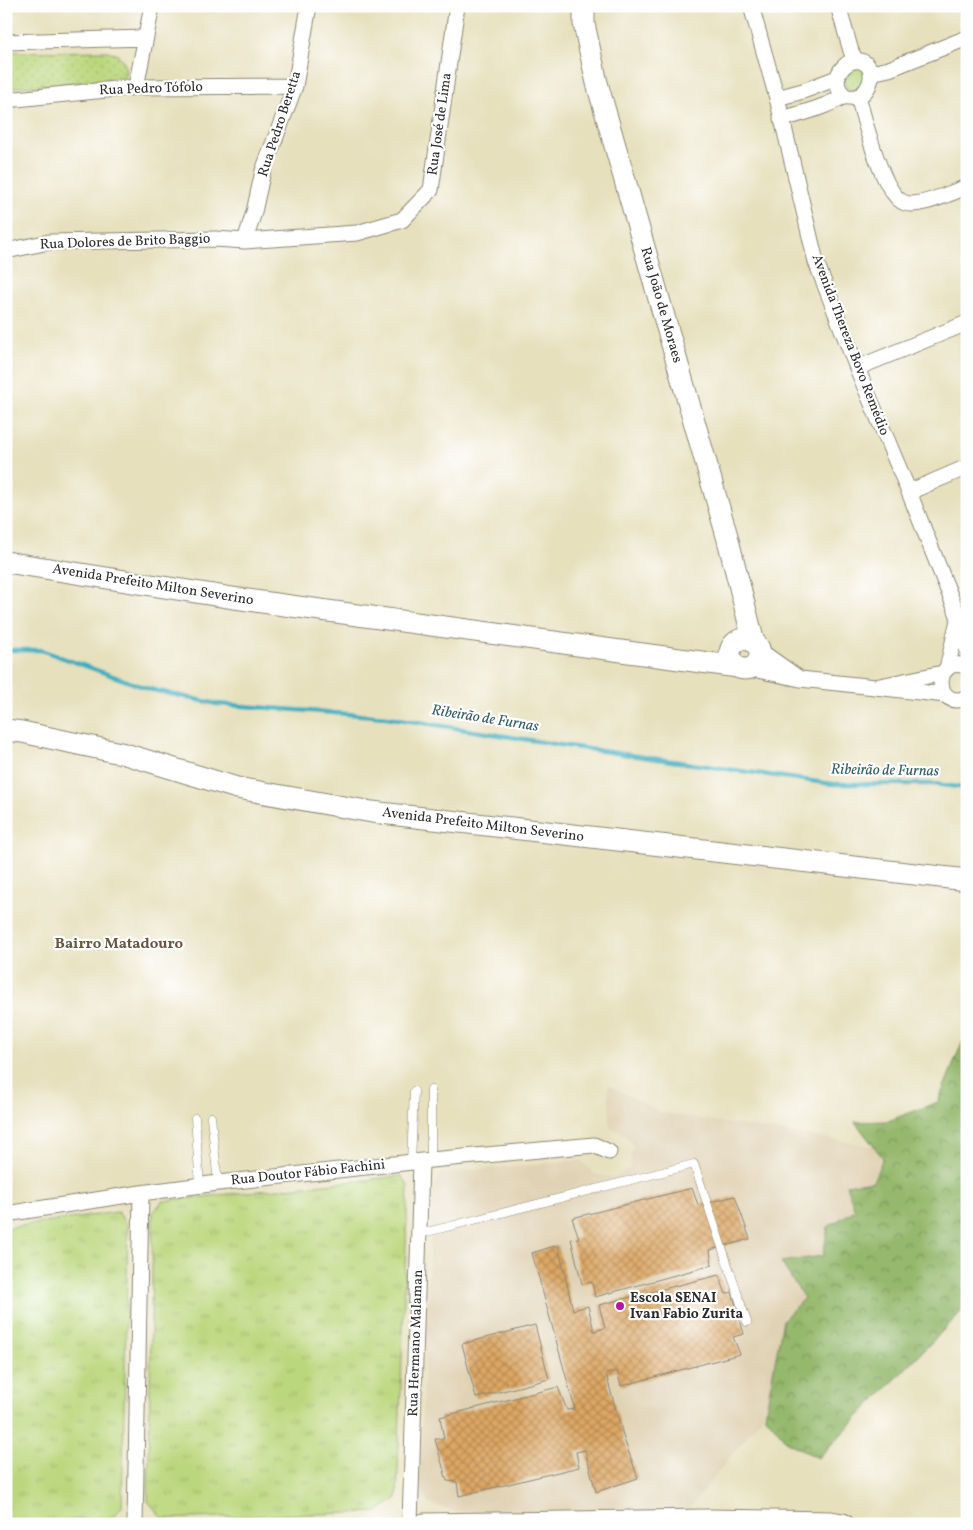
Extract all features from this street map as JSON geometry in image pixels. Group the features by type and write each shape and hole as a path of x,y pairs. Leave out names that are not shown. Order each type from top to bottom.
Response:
{"street":[{"path":"136,87 152,6"},
{"name":"Rua Pedro Beretta","path":"245,241 263,171 295,86 309,6"},
{"name":"Rua José de Lima","path":"245,241 357,233 402,220 431,190 457,6"},
{"name":"Rua João de Moraes","path":"584,6 584,24 596,83 658,292 744,604 746,645"},
{"name":"Avenida Thereza Bovo Remédio","path":"751,6 777,98 816,262 857,368 963,617 967,649"},
{"path":"838,6 851,51 856,60"},
{"path":"6,42 145,38"},
{"path":"871,73 888,69 967,38"},
{"path":"781,119 807,112 852,96 864,92 871,80 871,73 863,62 856,60 844,66 836,78 836,86 839,92 852,96 867,127 887,186 894,196 905,203 925,203 967,186"},
{"path":"777,98 836,78"},
{"name":"Rua Pedro Tófolo","path":"6,100 136,87 295,86"},
{"name":"Rua Dolores de Brito Baggio","path":"6,250 49,242 215,239 245,241"},
{"path":"857,368 967,323"},
{"path":"909,492 967,467"},
{"name":"Avenida Prefeito Milton Severino","path":"6,562 233,598 743,668 800,679 946,695 956,700 967,698"},
{"path":"946,695 941,684 963,617"},
{"path":"743,668 734,664 730,655 746,645"},
{"name":"Avenida Prefeito Milton Severino","path":"686,660 746,645 800,679"},
{"name":"Avenida Prefeito Milton Severino","path":"875,687 945,671 955,665 967,667"},
{"name":"Avenida Prefeito Milton Severino","path":"6,730 125,754 237,788 372,812 967,880"},
{"name":"Rua Doutor Fábio Fachini","path":"6,1214 218,1183 421,1161 594,1145 609,1152"},
{"name":"Rua Hermano Malaman","path":"410,1524 421,1161"},
{"path":"135,1524 141,1193"},
{"path":"424,1524 707,1520 830,1522 843,1524"}],"lane":[{"path":"421,1161 431,1090"},
{"path":"414,1091 421,1161"},
{"path":"211,1117 218,1183"},
{"path":"195,1118 200,1186"},
{"path":"419,1234 694,1164 746,1322"}],"shaded area":[{"name":"Escola SENAI Ivan Fabio Zurita","path":"608,1085 662,1113 887,1148 761,1418 686,1513 456,1512 427,1502 419,1484 432,1193 441,1173 581,1160 594,1174 615,1177 630,1168 633,1145 623,1133 610,1128"}],"green space":[{"path":"107,51 116,54 122,60 126,73 125,78 6,88 6,52"},
{"path":"862,67 867,77 857,90 849,90 844,79 850,69"},
{"path":"967,1033 967,1306 818,1458 787,1442 765,1415 783,1320 804,1298 781,1262 823,1256 828,1227 855,1210 846,1185 873,1181 883,1158 855,1122 888,1121 938,1102"},
{"path":"402,1176 408,1186 397,1498 377,1512 163,1519 148,1501 153,1213 162,1201"},
{"path":"118,1212 128,1227 122,1507 111,1519 6,1522 6,1228"}],"building":[{"path":"692,1188 698,1205 735,1196 750,1239 710,1250 712,1265 595,1297 592,1282 582,1284 571,1239 579,1238 572,1218"},
{"path":"558,1245 573,1310 588,1306 594,1331 605,1328 599,1305 719,1275 726,1294 732,1292 744,1334 733,1337 740,1354 621,1386 617,1371 606,1374 624,1439 638,1478 596,1492 585,1450 576,1452 579,1467 459,1496 457,1482 447,1481 435,1439 444,1439 440,1417 558,1387 567,1410 575,1409 532,1253"},
{"path":"535,1325 549,1379 476,1398 462,1344"}],"waterway":[{"name":"Ribeirão de Furnas","path":"6,650 41,650 149,689 217,704 387,717 567,746 832,784 934,784 967,788"}],"place":[{"name":"Escola SENAI Ivan Fabio Zurita","path":"620,1306"}],"district":[{"name":"Bairro Matadouro","path":"119,944"}]}
